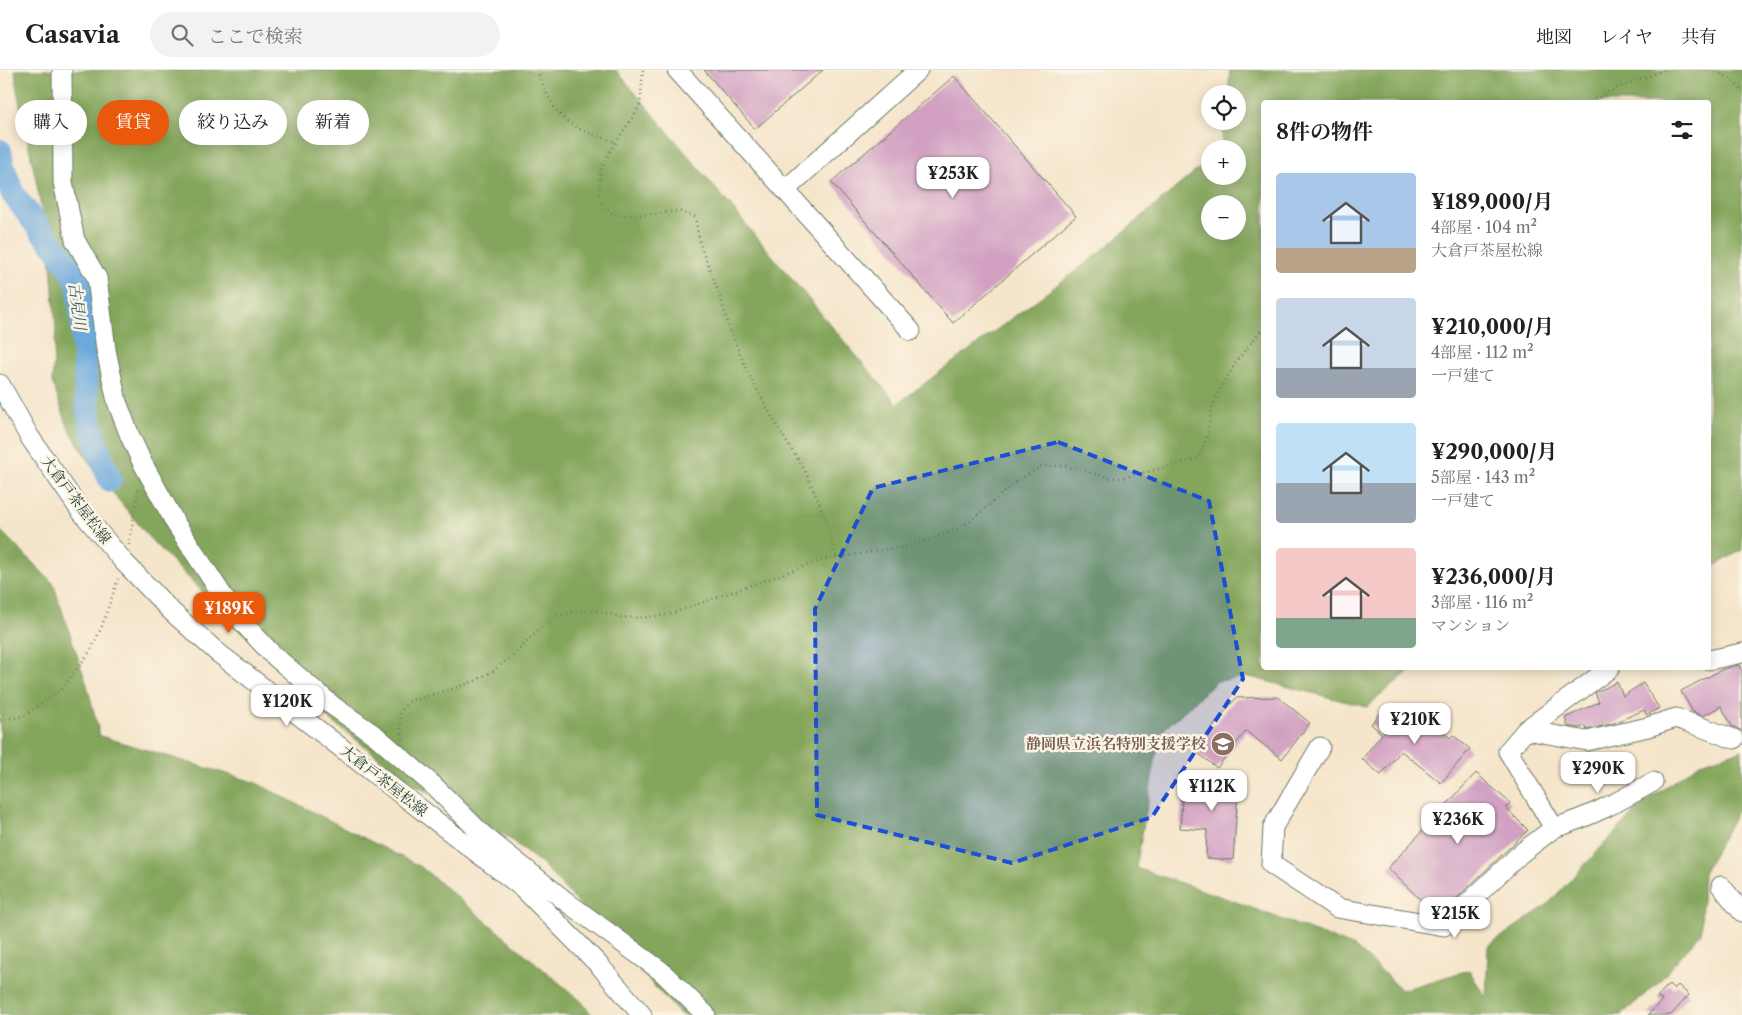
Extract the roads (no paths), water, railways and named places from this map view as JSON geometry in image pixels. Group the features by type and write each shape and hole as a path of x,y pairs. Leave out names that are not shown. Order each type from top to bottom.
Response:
{"street":[{"path":"62,70 63,182 75,240 98,278 106,350 117,402 142,462 176,524 234,613 272,654 333,706 376,736 433,785 483,835 568,903 661,971 706,1015"},
{"path":"677,70 911,331"},
{"path":"785,190 918,70"},
{"name":"大倉戸茶屋松線","path":"0,384 29,436 80,510 124,562 171,611 217,652 524,890 599,965 642,1015"},
{"path":"1711,660 1742,653"},
{"path":"1554,828 1508,751 1526,730 1607,670"},
{"path":"1526,730 1587,741 1648,727 1676,718 1734,740"},
{"path":"1320,747 1272,827 1271,864 1337,908 1444,926 1520,854 1554,828 1580,820 1608,808 1653,782"},
{"path":"1721,886 1742,912"}],"waterway":[{"name":"古見川","path":"0,151 3,167 13,194 58,250 78,281 87,405 94,439 110,480"}],"place":[{"name":"静岡県立浜名特別支援学校","path":"1223,744"}]}
